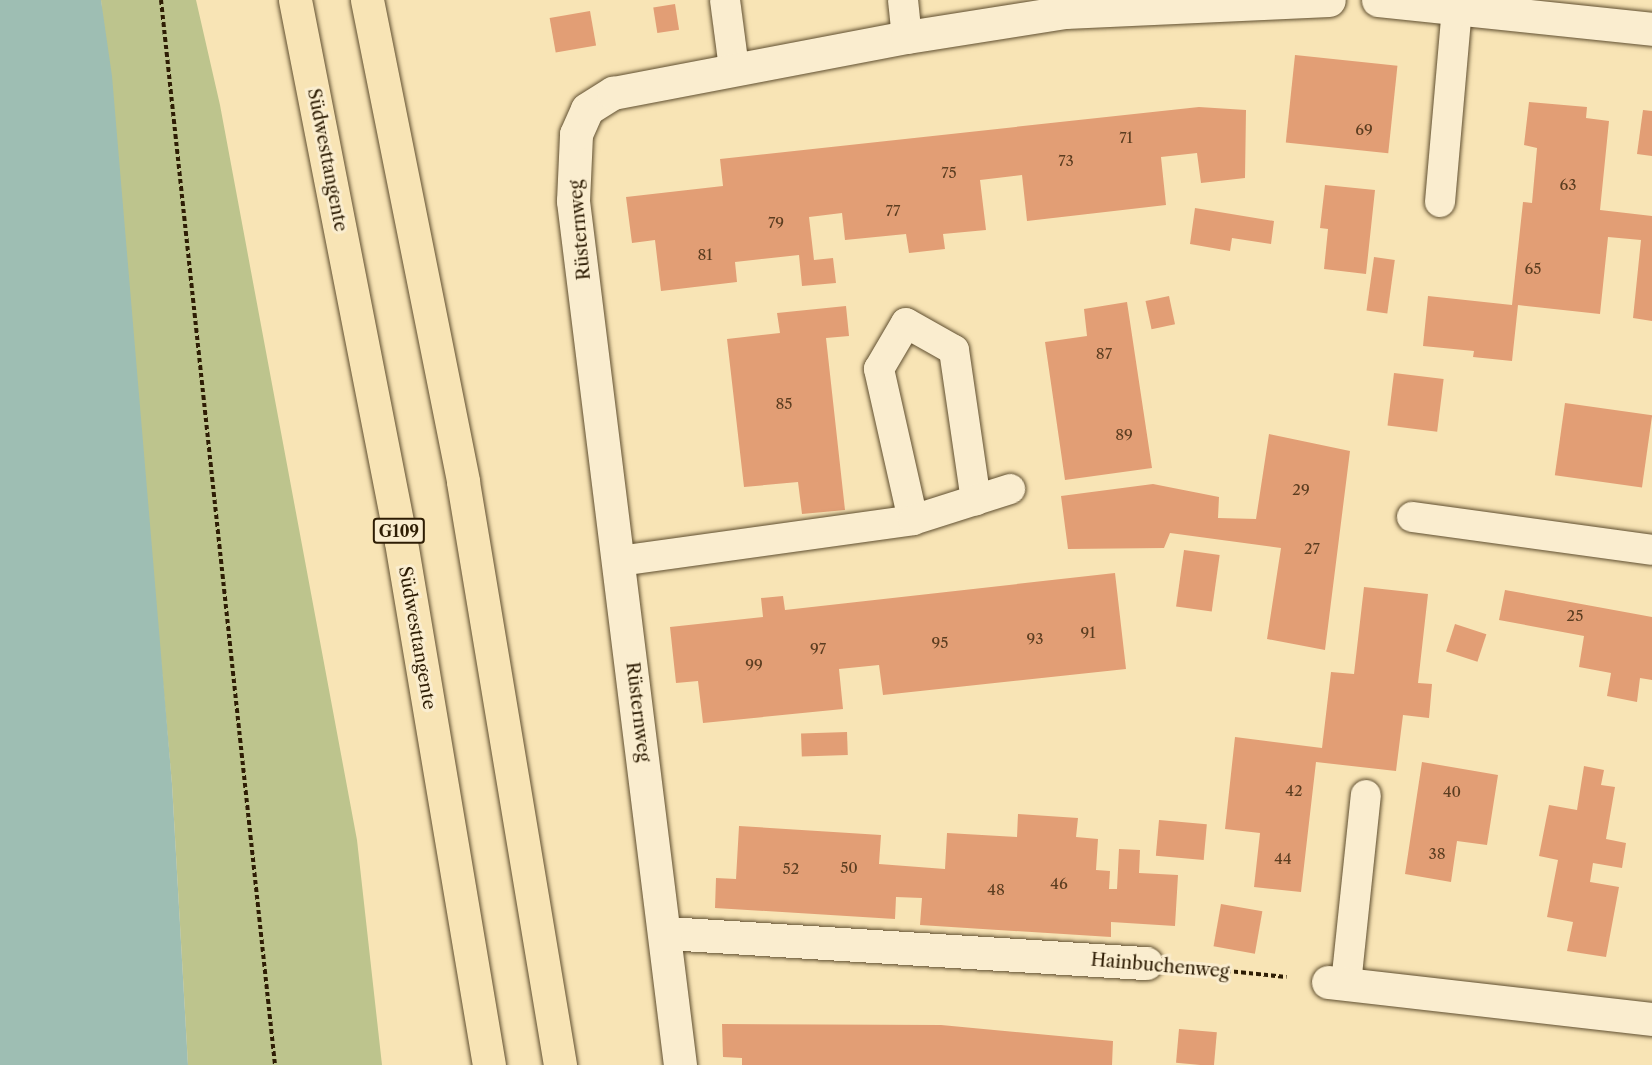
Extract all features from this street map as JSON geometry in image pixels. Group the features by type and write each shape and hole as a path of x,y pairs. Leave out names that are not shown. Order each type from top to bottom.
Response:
{"highway":[{"name":"Südwesttangente","path":"295,0 401,542 489,1065"},
{"path":"367,0 463,482 560,1065"}],"street":[{"name":"Rüsternweg","path":"680,1065 667,933 573,201 576,135 587,109 613,93 1065,6 1329,0"},
{"path":"1378,0 1652,27"},
{"name":"Hainbuchenweg","path":"667,933 1146,963"},
{"path":"1337,983 1652,1019"}],"lane":[{"path":"725,0 734,69"},
{"path":"903,0 907,37"},
{"path":"1440,202 1457,8"},
{"path":"913,520 879,369 906,323 954,350 976,500"},
{"path":"619,561 913,520 1010,489"},
{"path":"1412,517 1652,550"},
{"path":"1337,983 1366,795"}],"path":[{"path":"161,0 275,1065"},
{"name":"Hainbuchenweg","path":"1146,963 1337,983"}],"green space":[{"path":"101,0 196,0 220,105 357,840 382,1065 188,1065 172,784"}],"water":[{"path":"0,0 101,0 112,76 172,784 188,1065 0,1065"}],"building":[{"path":"675,4 679,30 657,33 653,7"},
{"path":"590,11 596,45 556,53 550,18"},
{"path":"1295,55 1397,66 1388,153 1286,143"},
{"path":"1529,102 1587,107 1586,118 1609,121 1600,210 1652,216 1652,321 1633,318 1641,240 1608,237 1600,314 1518,305 1512,361 1473,357 1474,351 1423,346 1428,296 1512,305 1523,202 1532,203 1537,148 1524,145"},
{"path":"1199,107 1246,110 1245,178 1201,183 1197,153 1161,157 1166,205 1027,221 1022,175 980,180 986,230 943,234 945,249 909,253 906,234 845,240 842,213 809,217 814,260 833,258 836,283 802,286 799,255 735,262 737,282 661,291 655,240 632,243 626,197 723,186 720,159"},
{"path":"1643,110 1652,111 1652,156 1637,154"},
{"path":"1325,185 1375,190 1366,274 1324,269 1328,229 1320,228"},
{"path":"1195,208 1274,221 1271,244 1232,238 1230,251 1190,244"},
{"path":"1374,257 1395,260 1387,313 1366,310"},
{"path":"1169,296 1175,324 1152,329 1146,301"},
{"path":"1127,302 1152,468 1065,480 1045,342 1087,336 1084,309"},
{"path":"846,306 849,336 826,338 845,510 802,514 798,482 744,487 727,339 780,333 777,313"},
{"path":"1394,373 1444,379 1437,432 1388,426"},
{"path":"1565,403 1652,415 1642,488 1555,475"},
{"path":"1269,434 1350,451 1325,650 1267,639 1281,548 1170,533 1164,548 1068,549 1061,496 1153,484 1219,497 1218,518 1256,519"},
{"path":"1184,550 1220,555 1212,611 1176,606"},
{"path":"1115,573 1126,669 883,695 879,665 839,669 843,709 703,723 698,681 676,683 670,627 763,617 761,598 783,596 785,610"},
{"path":"1364,587 1428,594 1418,683 1432,684 1429,718 1403,715 1396,771 1316,762 1301,892 1254,887 1260,833 1225,829 1235,737 1322,748 1331,672 1354,674"},
{"path":"1505,590 1652,617 1652,680 1640,678 1637,702 1607,696 1611,673 1579,667 1584,636 1499,620"},
{"path":"1455,624 1486,634 1477,662 1446,652"},
{"path":"847,732 848,755 802,757 801,734"},
{"path":"1422,762 1498,775 1487,845 1457,841 1451,882 1405,874"},
{"path":"1584,766 1604,770 1601,785 1615,787 1606,839 1626,843 1622,868 1593,863 1590,882 1619,887 1606,957 1567,951 1573,922 1547,917 1558,860 1539,856 1549,805 1577,810"},
{"path":"1018,814 1078,818 1076,837 1098,839 1096,870 1110,871 1109,889 1117,889 1119,849 1140,850 1139,873 1178,875 1175,926 1111,922 1111,937 920,925 922,898 896,897 895,919 715,908 716,878 736,879 739,826 881,835 879,864 945,869 947,833 1017,837"},
{"path":"1159,820 1207,824 1204,860 1156,856"},
{"path":"1221,904 1262,911 1255,954 1214,946"},
{"path":"722,1024 941,1025 1113,1041 1112,1065 742,1065 742,1058 723,1057"},
{"path":"1179,1029 1217,1032 1214,1065 1176,1063"}]}
